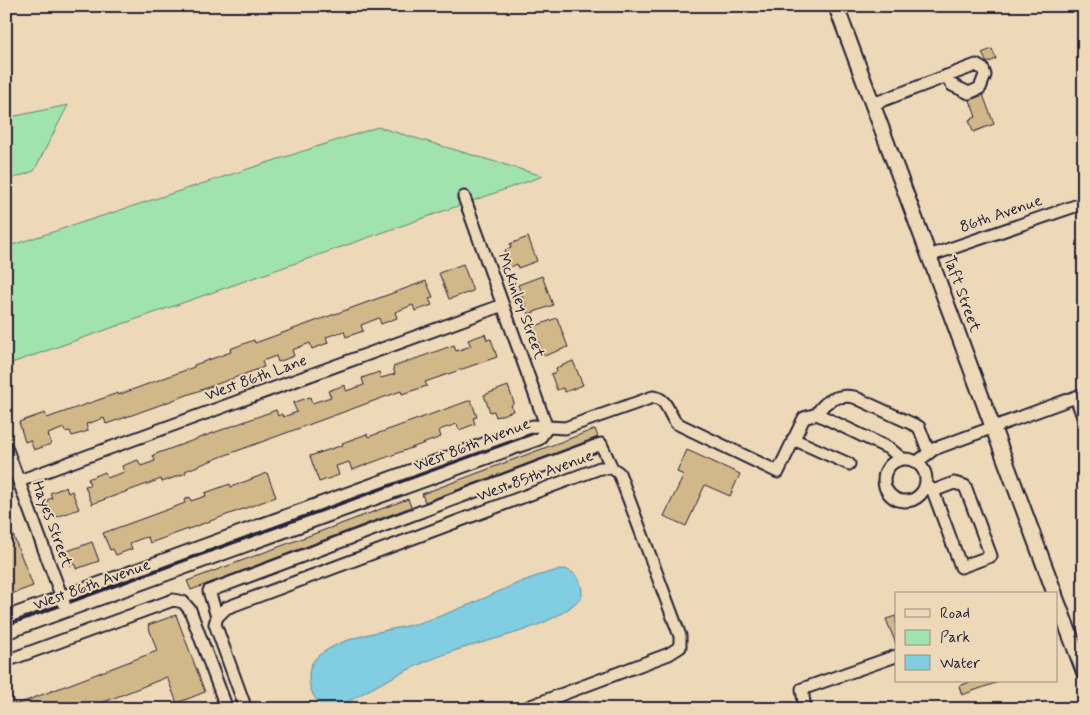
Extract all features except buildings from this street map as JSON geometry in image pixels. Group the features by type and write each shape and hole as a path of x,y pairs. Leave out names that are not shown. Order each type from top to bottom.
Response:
{"main road":[{"name":"Taft Street","path":"836,6 1054,592"},
{"path":"1058,603 1084,672"}],"street":[{"path":"873,104 946,76"},
{"name":"McKinley Street","path":"464,197 547,428"},
{"name":"86th Avenue","path":"929,256 1084,203"},
{"name":"West 86th Lane","path":"19,481 504,305"},
{"path":"817,414 822,404 845,395 854,397 919,427 929,453"},
{"path":"917,462 934,449 1080,396 1084,420"},
{"path":"547,428 565,428 653,397 659,398 664,402 669,415 676,423 778,472 804,418 817,414 890,449 902,459 917,462 925,472 929,487 961,567 991,556 965,486 954,483 929,487 913,499 899,500 888,491 884,478 886,471 890,465 902,459"},
{"name":"West 86th Avenue","path":"6,617 533,426 547,428 539,439 6,633"},
{"path":"794,439 849,464"},
{"path":"246,709 215,624 217,617 209,591 601,444 612,468"},
{"name":"Hayes Street","path":"6,447 67,611"},
{"name":"West 85th Avenue","path":"217,617 226,608 600,468 612,468 619,473 680,636 680,647 669,654 523,709"},
{"path":"6,661 173,600 183,602 190,610 227,709"},
{"path":"805,709 802,689 895,656"}],"green space":[{"path":"68,105 34,171 6,181 6,118"},
{"path":"378,127 543,176 6,365 6,247"}],"water":[{"path":"565,569 574,573 579,579 582,596 571,607 540,624 425,662 339,706 325,707 313,695 310,688 309,674 314,661 318,656 340,643 432,619 523,581"}]}
